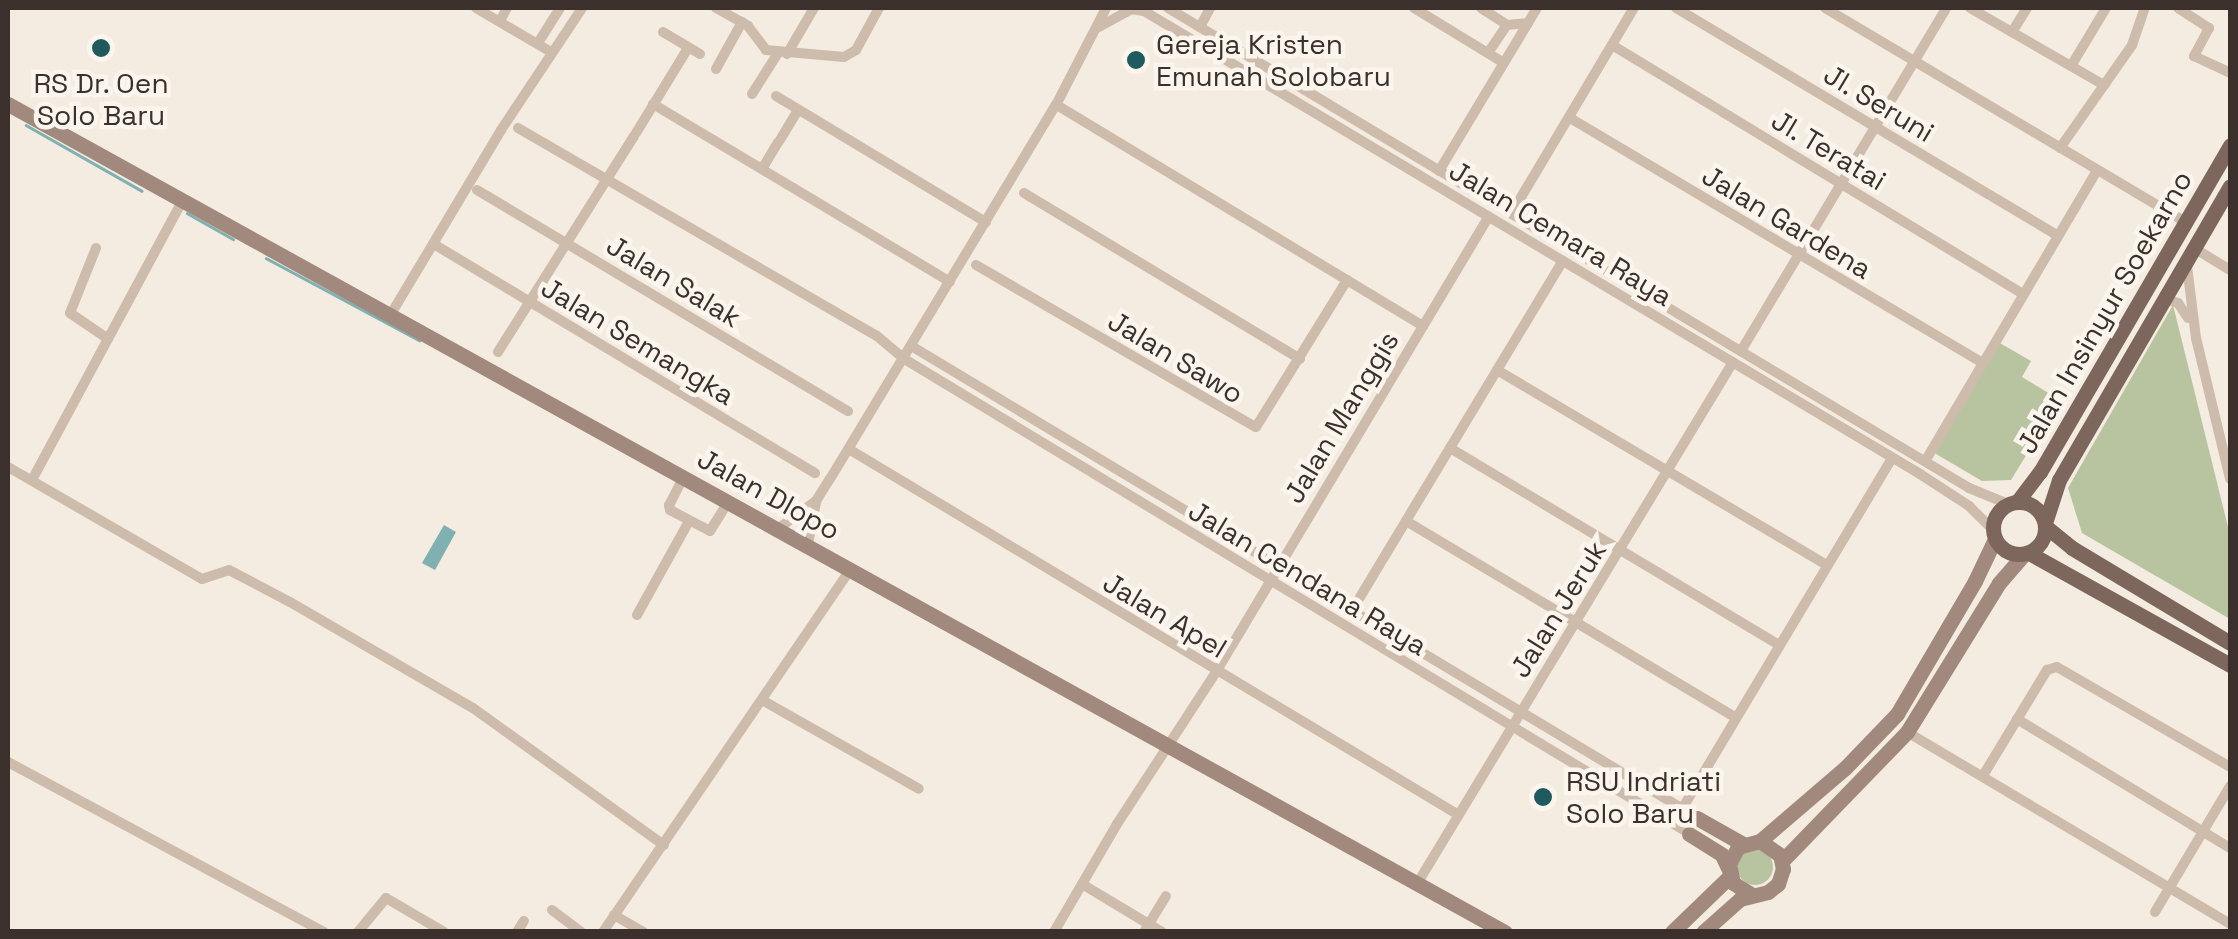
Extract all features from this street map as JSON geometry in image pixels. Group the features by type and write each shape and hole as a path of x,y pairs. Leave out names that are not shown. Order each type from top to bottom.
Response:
{"main road":[{"name":"Jalan Insinyur Soekarno","path":"2012,503 2077,408 2230,145"},
{"name":"Jalan Insinyur Soekarno","path":"2045,524 2054,490 2230,186"},
{"path":"2077,408 2095,419"},
{"path":"2230,643 2135,588 2045,524 2032,505 2012,503 1996,514 1993,534 2006,552 2026,554 2124,602 2230,665"},
{"path":"2026,554 2042,542 2045,524"},
{"path":"2124,602 2137,599 2135,588"},
{"path":"2154,619 2151,608 2163,604"}],"street":[{"path":"476,8 551,52"},
{"path":"500,21 507,8"},
{"path":"538,43 560,8"},
{"path":"391,314 582,8"},
{"path":"752,94 814,8"},
{"path":"722,9 742,22 762,48 783,53 851,55 879,8"},
{"path":"808,544 816,501 986,222 1099,28 1106,8"},
{"name":"Jalan Cemara Raya","path":"1168,8 1489,216 1934,483 1969,506 1993,534"},
{"path":"1200,28 1210,8"},
{"path":"1414,8 1504,63"},
{"path":"1481,8 1507,24 1528,23"},
{"path":"1439,170 1537,8"},
{"path":"1511,214 1634,8"},
{"name":"Jl. Seruni","path":"1676,8 2058,236"},
{"path":"1825,8 2185,222"},
{"path":"1741,351 1946,8"},
{"path":"1970,8 2104,86"},
{"path":"2012,32 2027,8"},
{"path":"2070,66 2106,8"},
{"path":"2060,148 2136,38 2145,8"},
{"path":"2178,8 2209,28 2194,56 2230,73"},
{"name":"Jalan Cemara Raya","path":"1099,28 1137,9 1376,140 1439,170 1968,488 2012,503"},
{"path":"1181,33 1189,21"},
{"path":"716,69 742,22"},
{"path":"1488,53 1507,24"},
{"path":"663,32 700,54"},
{"name":"Jl. Teratai","path":"1612,45 2023,294"},
{"path":"498,352 688,48"},
{"path":"776,96 986,222"},
{"name":"Jalan Dlopo","path":"8,104 180,205 391,314 726,507 780,528 848,573 1168,744 1505,932"},
{"path":"653,104 950,282"},
{"path":"1060,107 1423,326"},
{"path":"762,170 798,110"},
{"name":"Jalan Gardena","path":"1570,118 1982,364"},
{"name":"Jalan Cendana Raya","path":"518,128 878,336 904,359 1512,728 1692,825"},
{"path":"1926,458 2097,172"},
{"name":"Jalan Salak","path":"476,190 848,411"},
{"path":"1024,194 1300,360"},
{"path":"32,480 180,205"},
{"name":"Jalan Manggis","path":"1054,932 1216,672 1489,216"},
{"name":"Jalan Semangka","path":"437,246 816,473"},
{"path":"96,248 70,313 108,339"},
{"path":"2230,270 2191,254 2196,338 2230,480"},
{"path":"1352,612 1563,261"},
{"name":"Jalan Sawo","path":"976,264 1252,426 1261,424 1347,280"},
{"path":"1604,285 1611,273"},
{"path":"2165,298 2183,310 2196,338"},
{"name":"Jalan Cendana Raya","path":"878,336 912,346 1682,809 1692,825"},
{"name":"Jalan Jeruk","path":"1420,878 1732,362"},
{"path":"1497,370 1827,565"},
{"path":"1450,448 1779,644"},
{"name":"Jalan Apel","path":"852,450 1458,814"},
{"path":"1084,468 1091,457"},
{"path":"1682,809 1890,460"},
{"path":"8,467 202,579 224,570 234,572 305,610 473,708 664,844"},
{"path":"682,481 668,508 690,522 710,531 726,507"},
{"path":"780,528 816,501"},
{"path":"1406,521 1736,718"},
{"path":"637,615 690,522"},
{"path":"1672,932 1730,873 1734,852 1833,779 1897,714 1946,634 1993,534"},
{"path":"1703,932 1730,907 1778,884 1782,861 1907,732 2006,573 2026,554"},
{"path":"602,932 848,573"},
{"path":"1946,634 1962,643"},
{"path":"1984,774 2048,670 2062,668 2230,767"},
{"path":"762,700 919,789"},
{"path":"2017,719 2230,848"},
{"path":"1907,732 1984,774 2230,924"},
{"path":"8,762 324,932"},
{"path":"1833,779 1847,794"},
{"path":"2155,912 2230,786"},
{"path":"1692,825 1772,846 1782,861"},
{"path":"1692,825 1722,855 1738,888 1752,894"},
{"path":"1082,884 1146,928 1162,932"},
{"path":"1146,928 1166,896"},
{"path":"358,932 386,898 444,932"},
{"path":"552,910 581,932"},
{"path":"614,915 643,932"}],"green space":[{"path":"2173,305 2230,535 2230,619 2082,533 2068,488"},
{"path":"1998,342 2031,361 2022,377 2060,400 2011,480 1982,481 1931,451"},
{"path":"1755,849 1768,854 1773,867 1768,880 1755,885 1742,880 1737,867 1742,854"}],"water":[{"path":"444,525 456,532 435,570 422,563"}],"waterway":[{"path":"26,125 142,191"},
{"path":"187,213 233,239"},
{"path":"266,258 419,340"}],"place":[{"name":"RS Dr. Oen Solo Baru","path":"101,48"},
{"name":"Gereja Kristen Emunah Solobaru","path":"1136,60"},
{"name":"RSU Indriati Solo Baru","path":"1543,797"}]}
